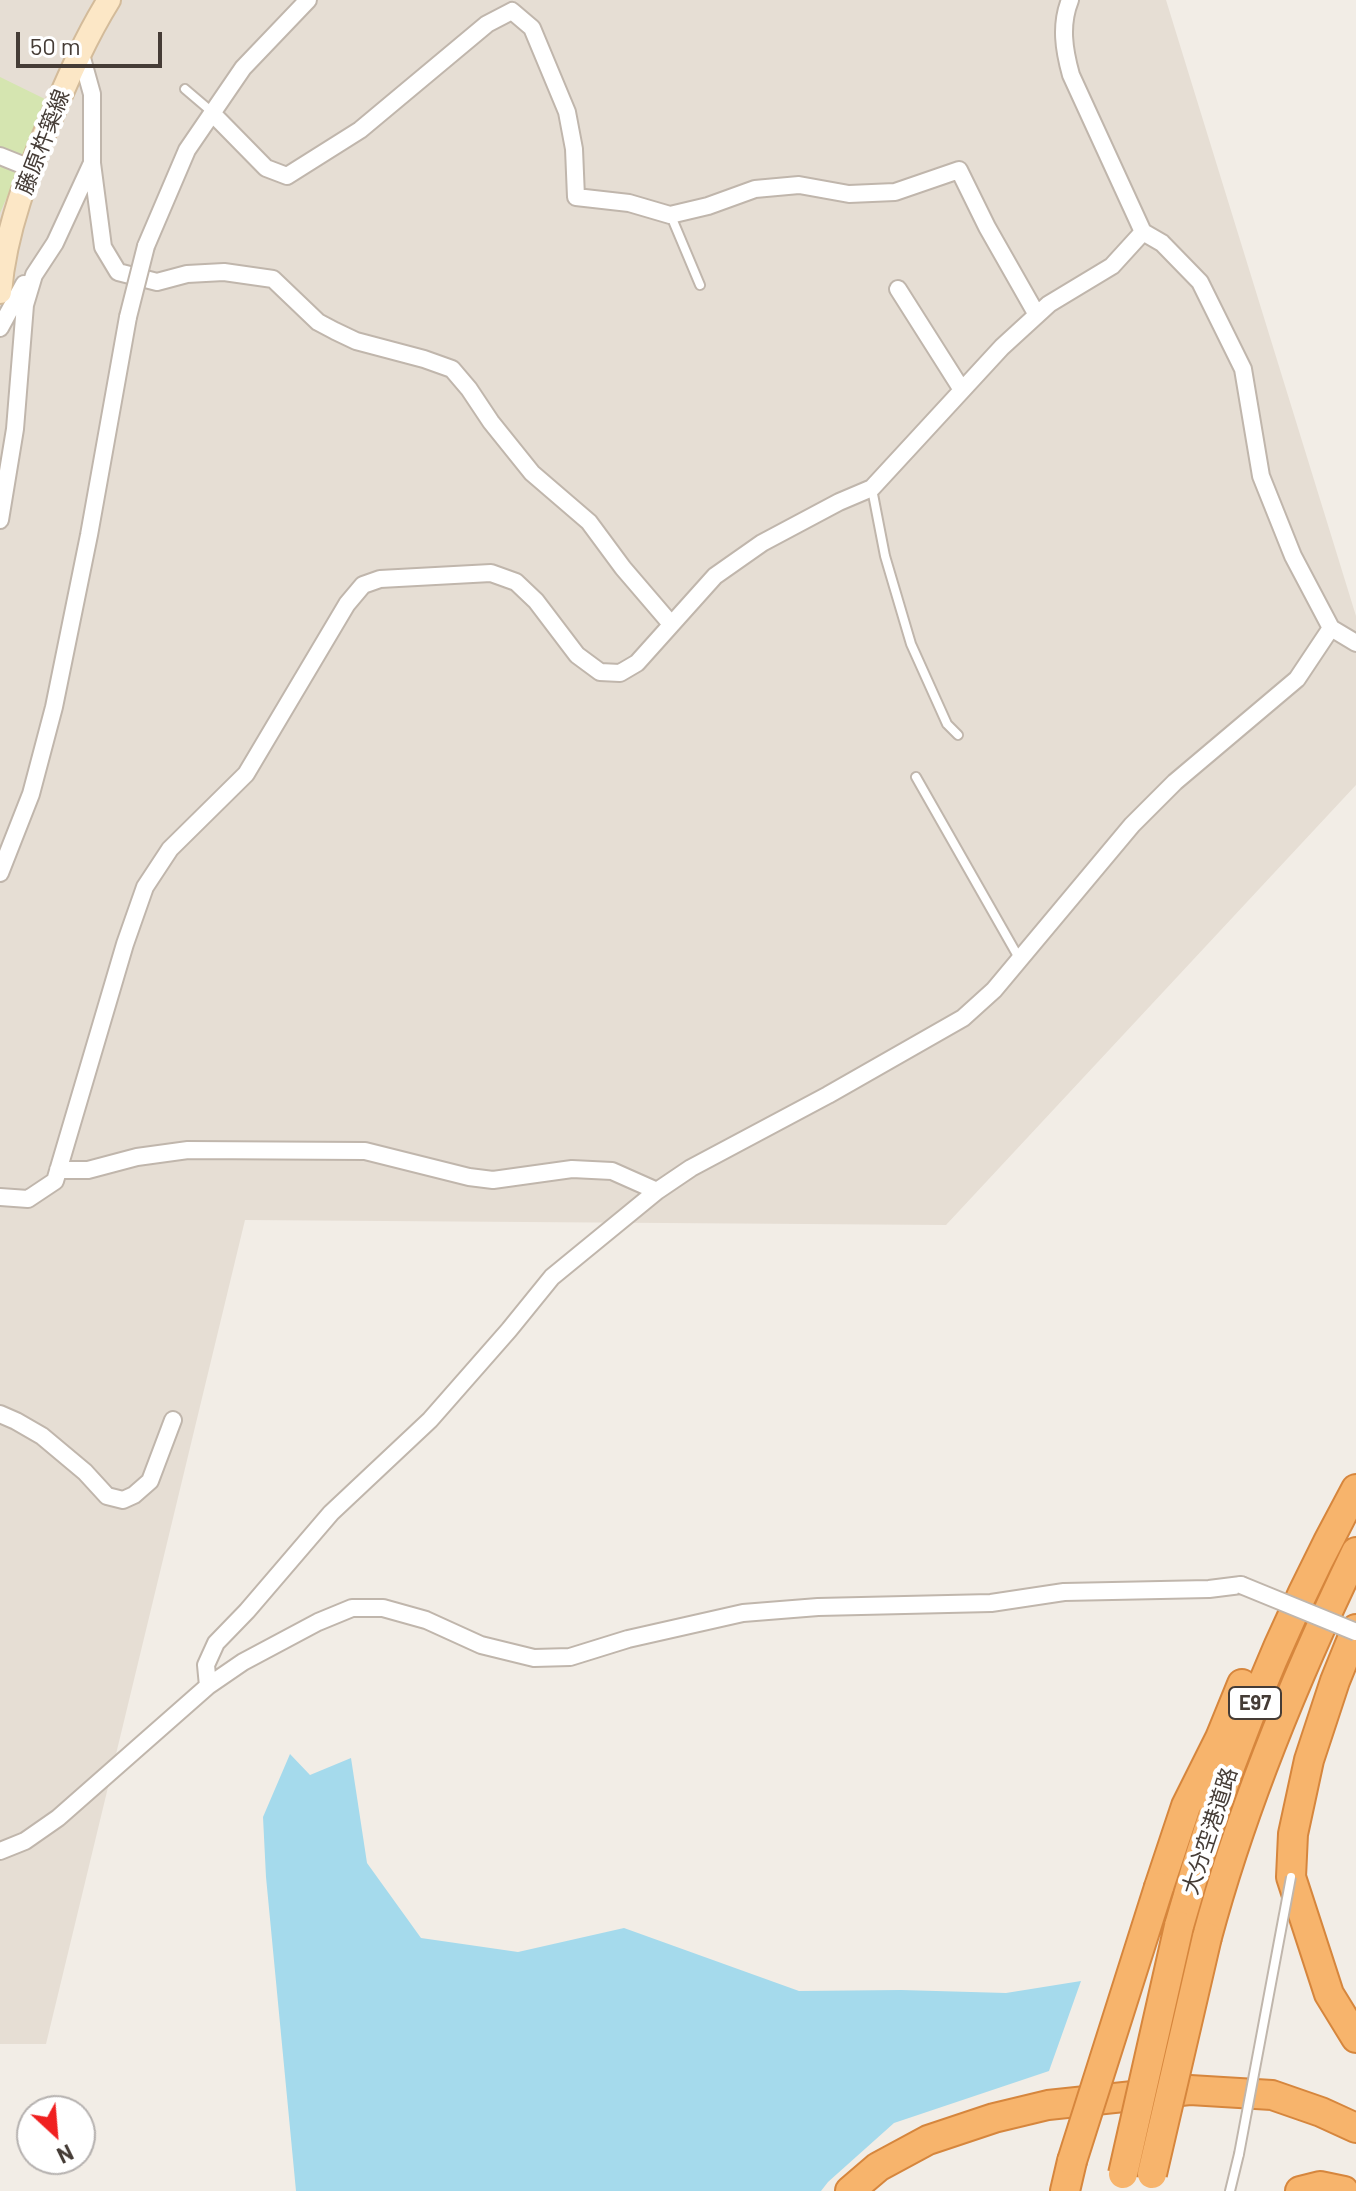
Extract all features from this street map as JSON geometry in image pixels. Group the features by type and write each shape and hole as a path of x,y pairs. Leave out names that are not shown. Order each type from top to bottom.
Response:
{"highway":[{"path":"1065,2191 1186,1806 1301,1561 1356,1472"},
{"name":"大分空港道路","path":"1121,2182 1179,1926 1214,1815 1268,1670 1301,1595 1356,1489"},
{"name":"大分空港道路","path":"1150,2182 1224,1875 1261,1769 1298,1677 1356,1552"},
{"path":"1356,1631 1335,1681 1309,1760 1293,1834 1291,1877 1329,1994 1356,2038"},
{"path":"850,2191 878,2167 928,2140 994,2118 1048,2105 1190,2090 1272,2095 1356,2128"},
{"path":"877,2191 922,2161 977,2137 1031,2121 1191,2104 1276,2113 1331,2134 1356,2148"},
{"path":"1300,2191 1320,2186 1344,2191"}],"main road":[{"name":"藤原杵築線","path":"0,290 3,246 30,168 84,42 109,0"}],"street":[{"path":"120,0 84,42 92,94 92,163 103,247 118,272 157,282 187,274 224,272 273,279 318,322 335,331 356,341 452,369 532,473 589,522 671,624"},
{"path":"0,873 31,794 54,707 128,317 146,246 187,150 243,68 308,0"},
{"path":"1070,0 1064,16 1064,50 1071,75 1143,232 1162,243 1200,282 1243,369 1261,476 1293,556 1331,628 1356,643"},
{"path":"212,113 266,168 287,176 360,130 487,24 512,11 532,28 567,112 574,149 576,197 629,203 670,215 708,206 755,189 799,185 849,194 895,192 959,170 1037,315"},
{"path":"0,156 30,168"},
{"path":"0,520 15,429 25,305 34,275 55,243 92,163"},
{"path":"0,1197 28,1199 55,1181 125,944 145,887 170,849 246,774 347,604 363,585 380,579 491,573 516,582 536,601 577,655 600,672 620,673 637,663 715,576 762,543 872,488 1002,347 1049,304 1112,266 1143,232"},
{"path":"0,328 26,279 34,275"},
{"path":"898,289 962,390"},
{"path":"208,1686 206,1665 216,1643 331,1513 430,1420 552,1277 657,1191 691,1168 963,1018 994,990 1132,825 1164,792 1297,679 1331,628"},
{"path":"58,1170 88,1170 137,1157 188,1150 365,1151 493,1180 572,1169 612,1171 657,1191"},
{"path":"0,1414 42,1436 85,1472 107,1496 123,1500 150,1481 173,1420"},
{"path":"0,1851 25,1841 58,1818 208,1686 243,1662 318,1622 352,1608 383,1608 426,1620 481,1645 534,1658 570,1657 628,1639 743,1613 818,1607 991,1603 1064,1592 1209,1589 1241,1585 1356,1631"}],"lane":[{"path":"185,89 212,113"},
{"path":"670,215 700,285"},
{"path":"872,488 885,556 911,644 947,724 958,735"},
{"path":"916,777 1019,958"},
{"path":"1230,2191 1291,1877"}],"shaded area":[{"path":"0,0 1166,0 1356,616 1356,785 946,1225 245,1220 46,2044 0,2044"}],"green space":[{"path":"0,77 49,101 0,213"}],"water":[{"path":"290,1754 310,1775 351,1758 367,1863 421,1938 518,1952 624,1928 799,1991 1006,1993 1081,1981 1049,2071 894,2123 821,2191 296,2191 263,1817"}]}
